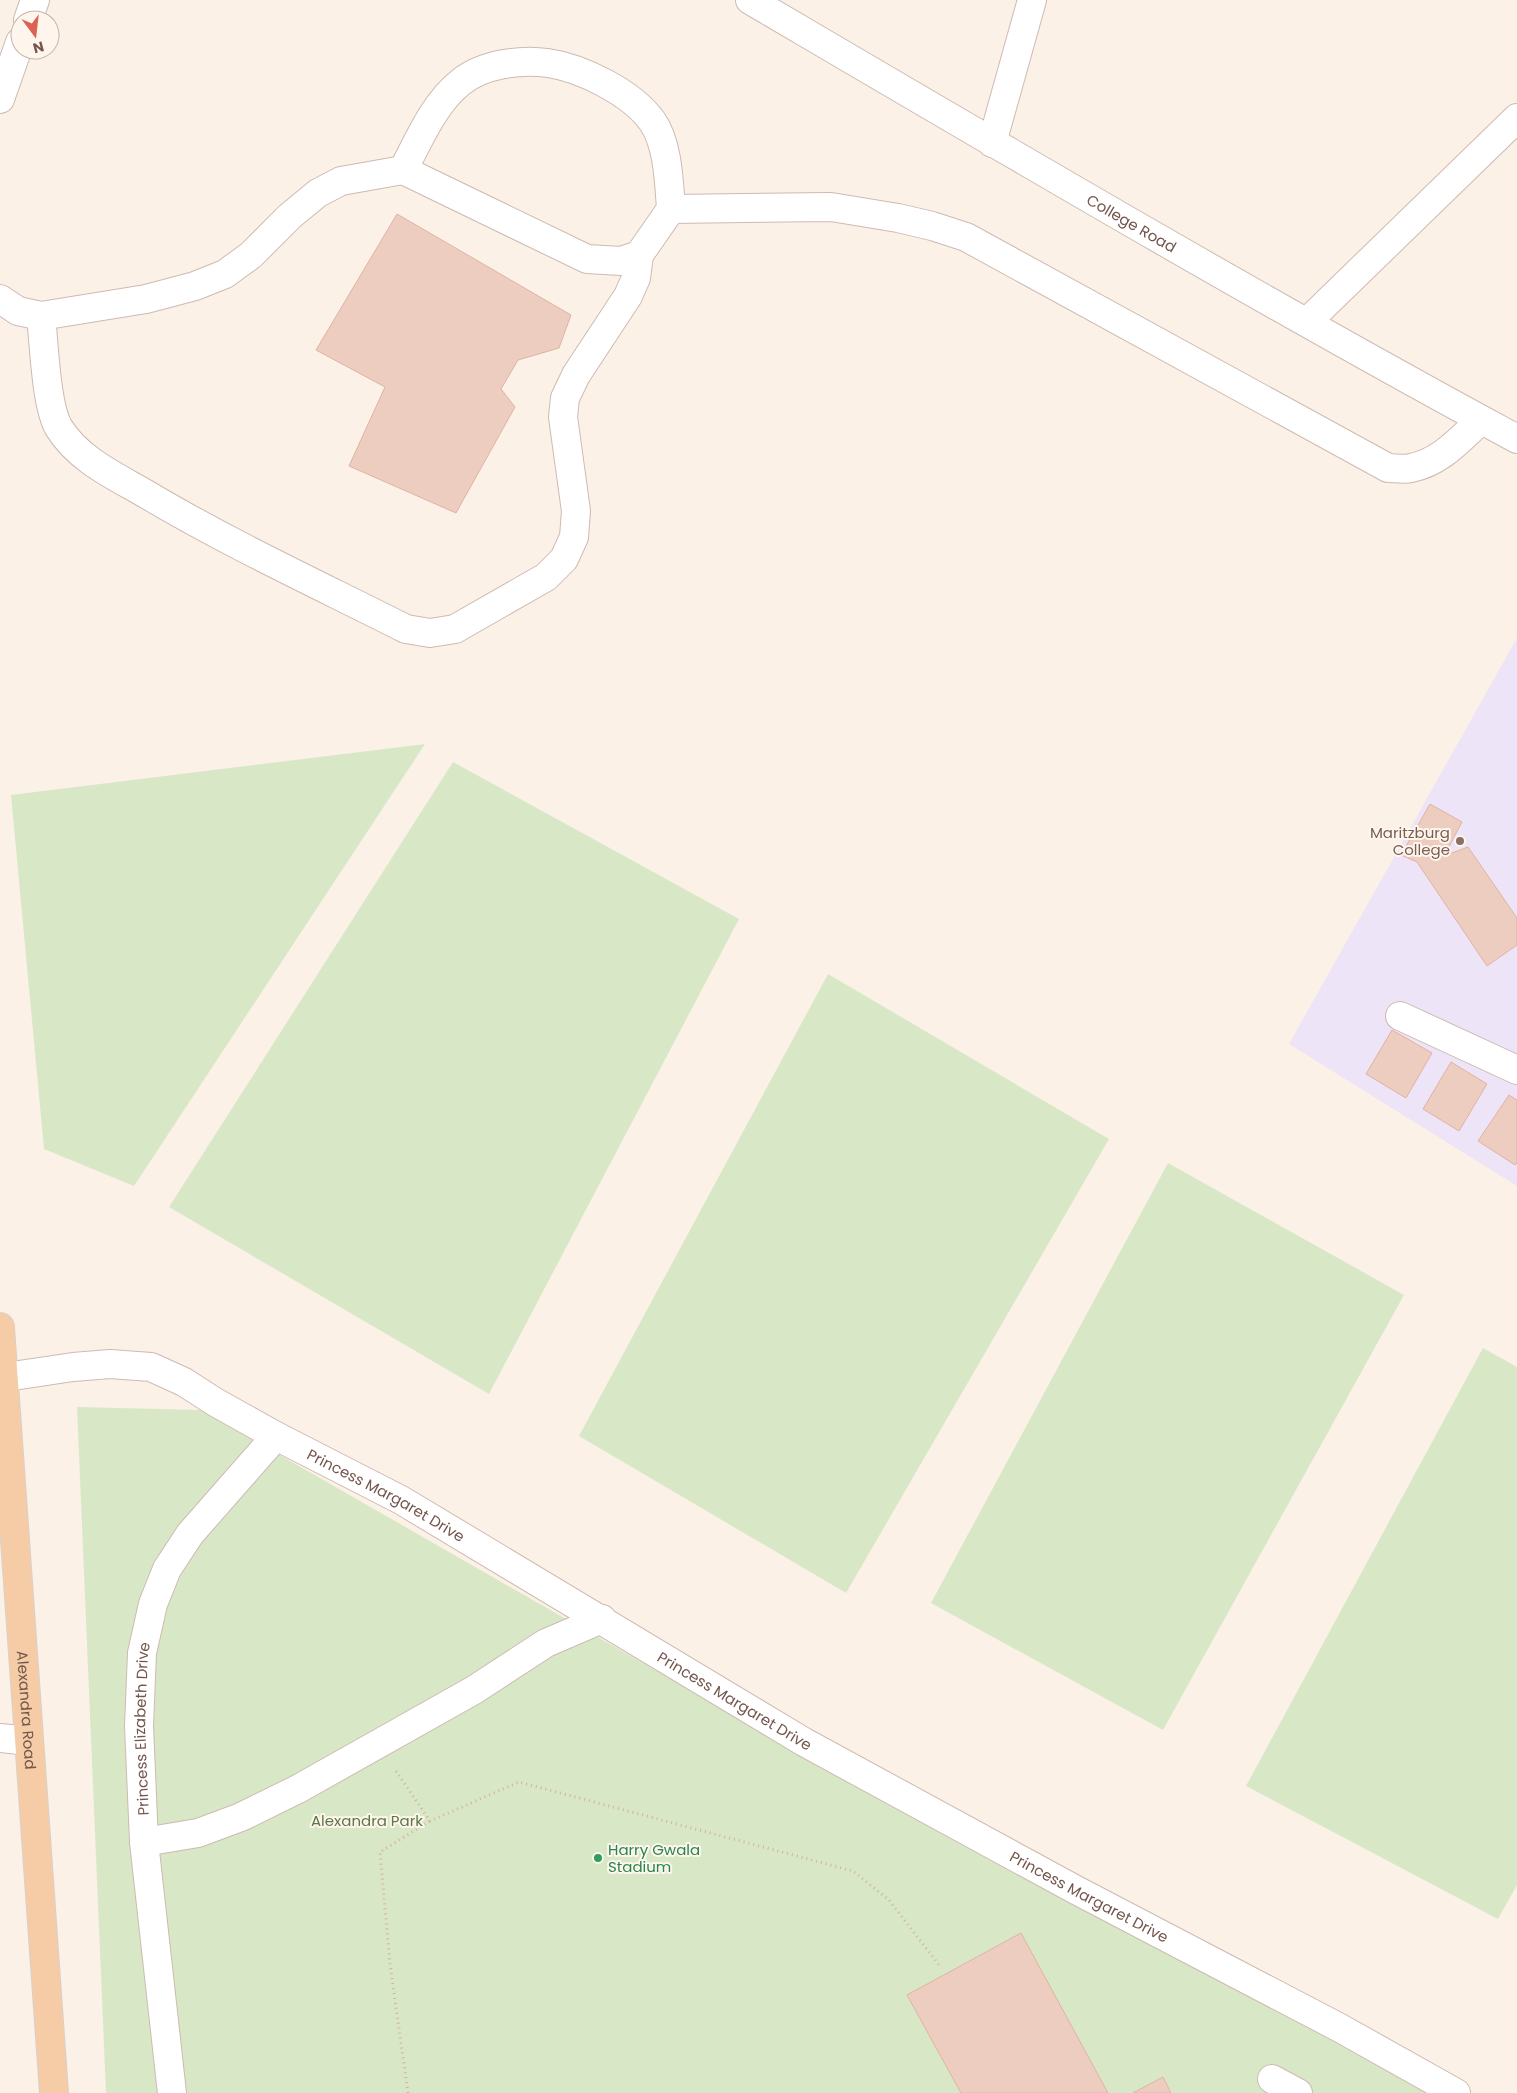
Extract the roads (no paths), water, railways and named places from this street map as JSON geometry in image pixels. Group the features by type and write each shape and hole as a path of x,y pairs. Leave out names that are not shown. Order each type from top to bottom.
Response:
{"main road":[{"name":"Alexandra Road","path":"0,1326 2,1377 54,2093"}],"street":[{"name":"College Road","path":"750,0 992,142 1307,322 1517,439"},
{"path":"992,142 1032,0"},
{"path":"0,99 14,60"},
{"path":"41,316 51,404 58,427 75,450 95,464 198,524 406,629 430,634 455,628 546,578 564,559 574,537 576,511 563,417 565,398 576,375 628,296 636,278 639,255 671,209 670,184 664,149 653,122 632,100 578,71 548,63 514,63 482,70 462,81 444,97 403,170"},
{"path":"1307,322 1517,118"},
{"path":"0,299 18,312 41,316 146,299 202,283 226,274 251,254 290,216 318,193 341,181 403,170 587,259 621,261 639,255"},
{"path":"671,209 831,207 898,218 966,237 1388,468 1410,469 1433,460 1450,450 1481,420"},
{"path":"1400,1016 1517,1070"},
{"name":"Princess Margaret Drive","path":"2,1377 110,1364 151,1367 184,1382 215,1402 276,1436 401,1500 804,1742 1076,1890 1340,2028 1456,2093"},
{"name":"Princess Elizabeth Drive","path":"172,2093 144,1842 139,1717 142,1653 152,1604 167,1569 190,1534 276,1436"},
{"path":"144,1842 198,1833 241,1817 378,1745 474,1690 546,1643 602,1620"},
{"path":"0,1738 29,1741"},
{"path":"1272,2078 1298,2093"}],"place":[{"name":"Maritzburg College","path":"1460,841"},
{"name":"Harry Gwala Stadium","path":"598,1858"}],"park label":[{"name":"Alexandra Park","path":"367,1820"}]}
